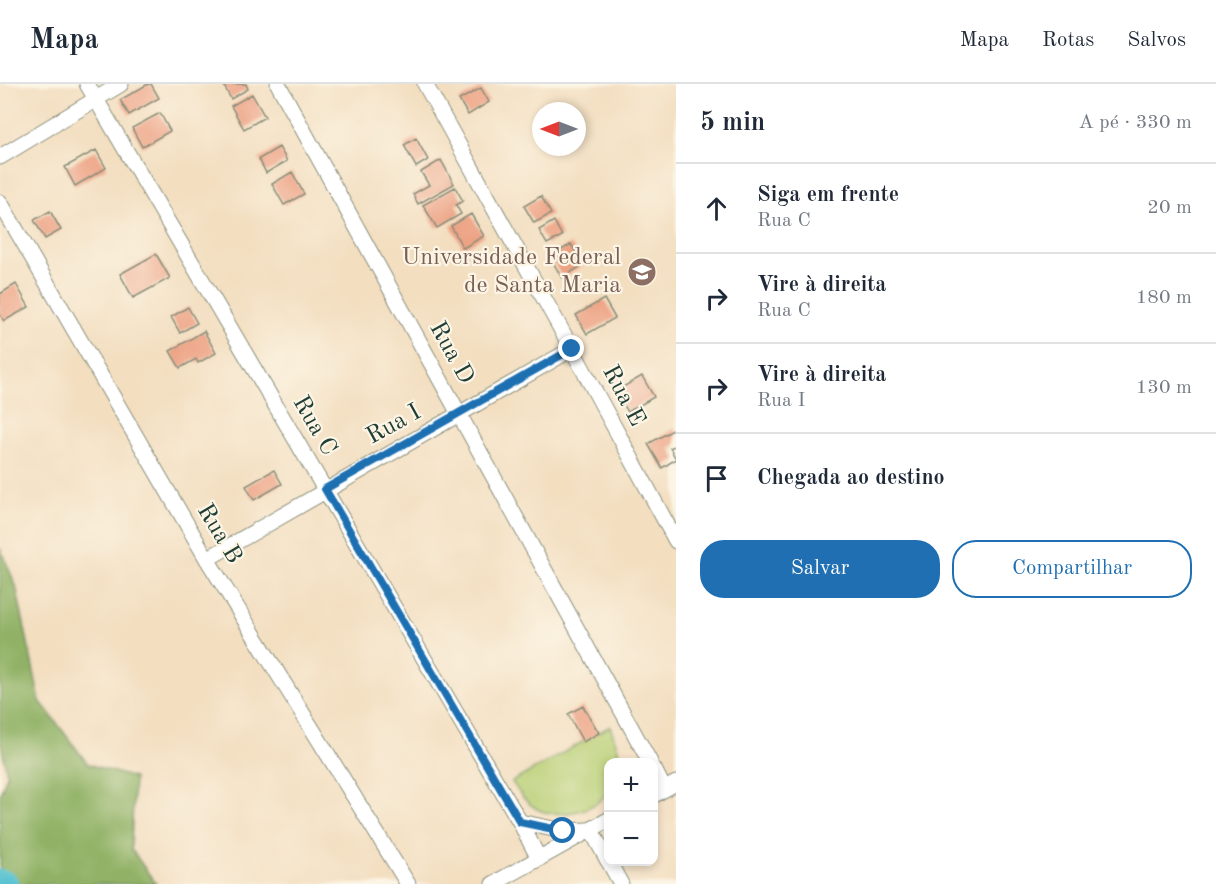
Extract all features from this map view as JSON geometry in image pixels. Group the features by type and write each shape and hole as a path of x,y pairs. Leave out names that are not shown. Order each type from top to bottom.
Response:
{"street":[{"name":"Rua C","path":"87,84 520,822 539,859"},
{"path":"0,157 121,84"},
{"name":"Rua D","path":"278,84 648,758"},
{"name":"Rua E","path":"425,84 676,541"},
{"name":"Rua B","path":"0,202 207,559 408,884"},
{"name":"Rua I","path":"207,559 325,489 572,349"},
{"name":"Rua D","path":"636,738 637,758"},
{"path":"520,822 563,831 591,830"},
{"path":"493,884 604,823"},
{"path":"591,830 604,852"},
{"path":"612,866 621,884"}],"green space":[{"path":"0,548 16,586 40,701 88,764 134,778 131,849 156,884 0,884 0,794 7,775 0,738"},
{"path":"610,726 618,749 618,758 604,758 604,796 595,804 576,812 545,812 529,804 512,782"}],"building":[{"path":"151,84 159,98 129,115 120,100"},
{"path":"223,84 246,84 248,89 231,99"},
{"path":"481,88 489,102 468,115 459,100"},
{"path":"252,94 265,117 244,129 231,106"},
{"path":"160,113 170,131 142,147 132,128"},
{"path":"416,138 428,160 416,167 404,145"},
{"path":"279,147 287,161 266,173 259,159"},
{"path":"96,150 106,168 75,186 65,167"},
{"path":"441,160 454,184 418,204 413,194 429,185 421,172"},
{"path":"292,172 304,194 284,205 272,184"},
{"path":"455,187 463,201 456,205 461,214 437,228 423,205"},
{"path":"541,196 551,214 534,223 524,206"},
{"path":"50,211 61,230 45,239 34,220"},
{"path":"471,214 484,236 463,248 451,226"},
{"path":"554,221 562,236 547,244 539,230"},
{"path":"571,244 583,265 562,278 550,257"},
{"path":"156,254 170,278 133,298 120,274"},
{"path":"16,284 29,307 4,321 0,314 0,294"},
{"path":"604,299 615,318 587,334 576,315"},
{"path":"188,307 197,323 180,333 171,317"},
{"path":"204,331 216,353 198,363 196,359 180,368 170,351"},
{"path":"642,376 654,397 628,412 616,391"},
{"path":"676,428 676,445 670,448 676,459 662,468 648,444"},
{"path":"274,470 282,484 254,500 246,486"},
{"path":"583,706 599,733 583,742 568,714"}],"waterway":[{"path":"0,882 6,884"}],"place":[{"name":"Universidade Federal de Santa Maria","path":"642,272"}],"route":[{"path":"563,831 520,822 325,489 572,349"}]}
